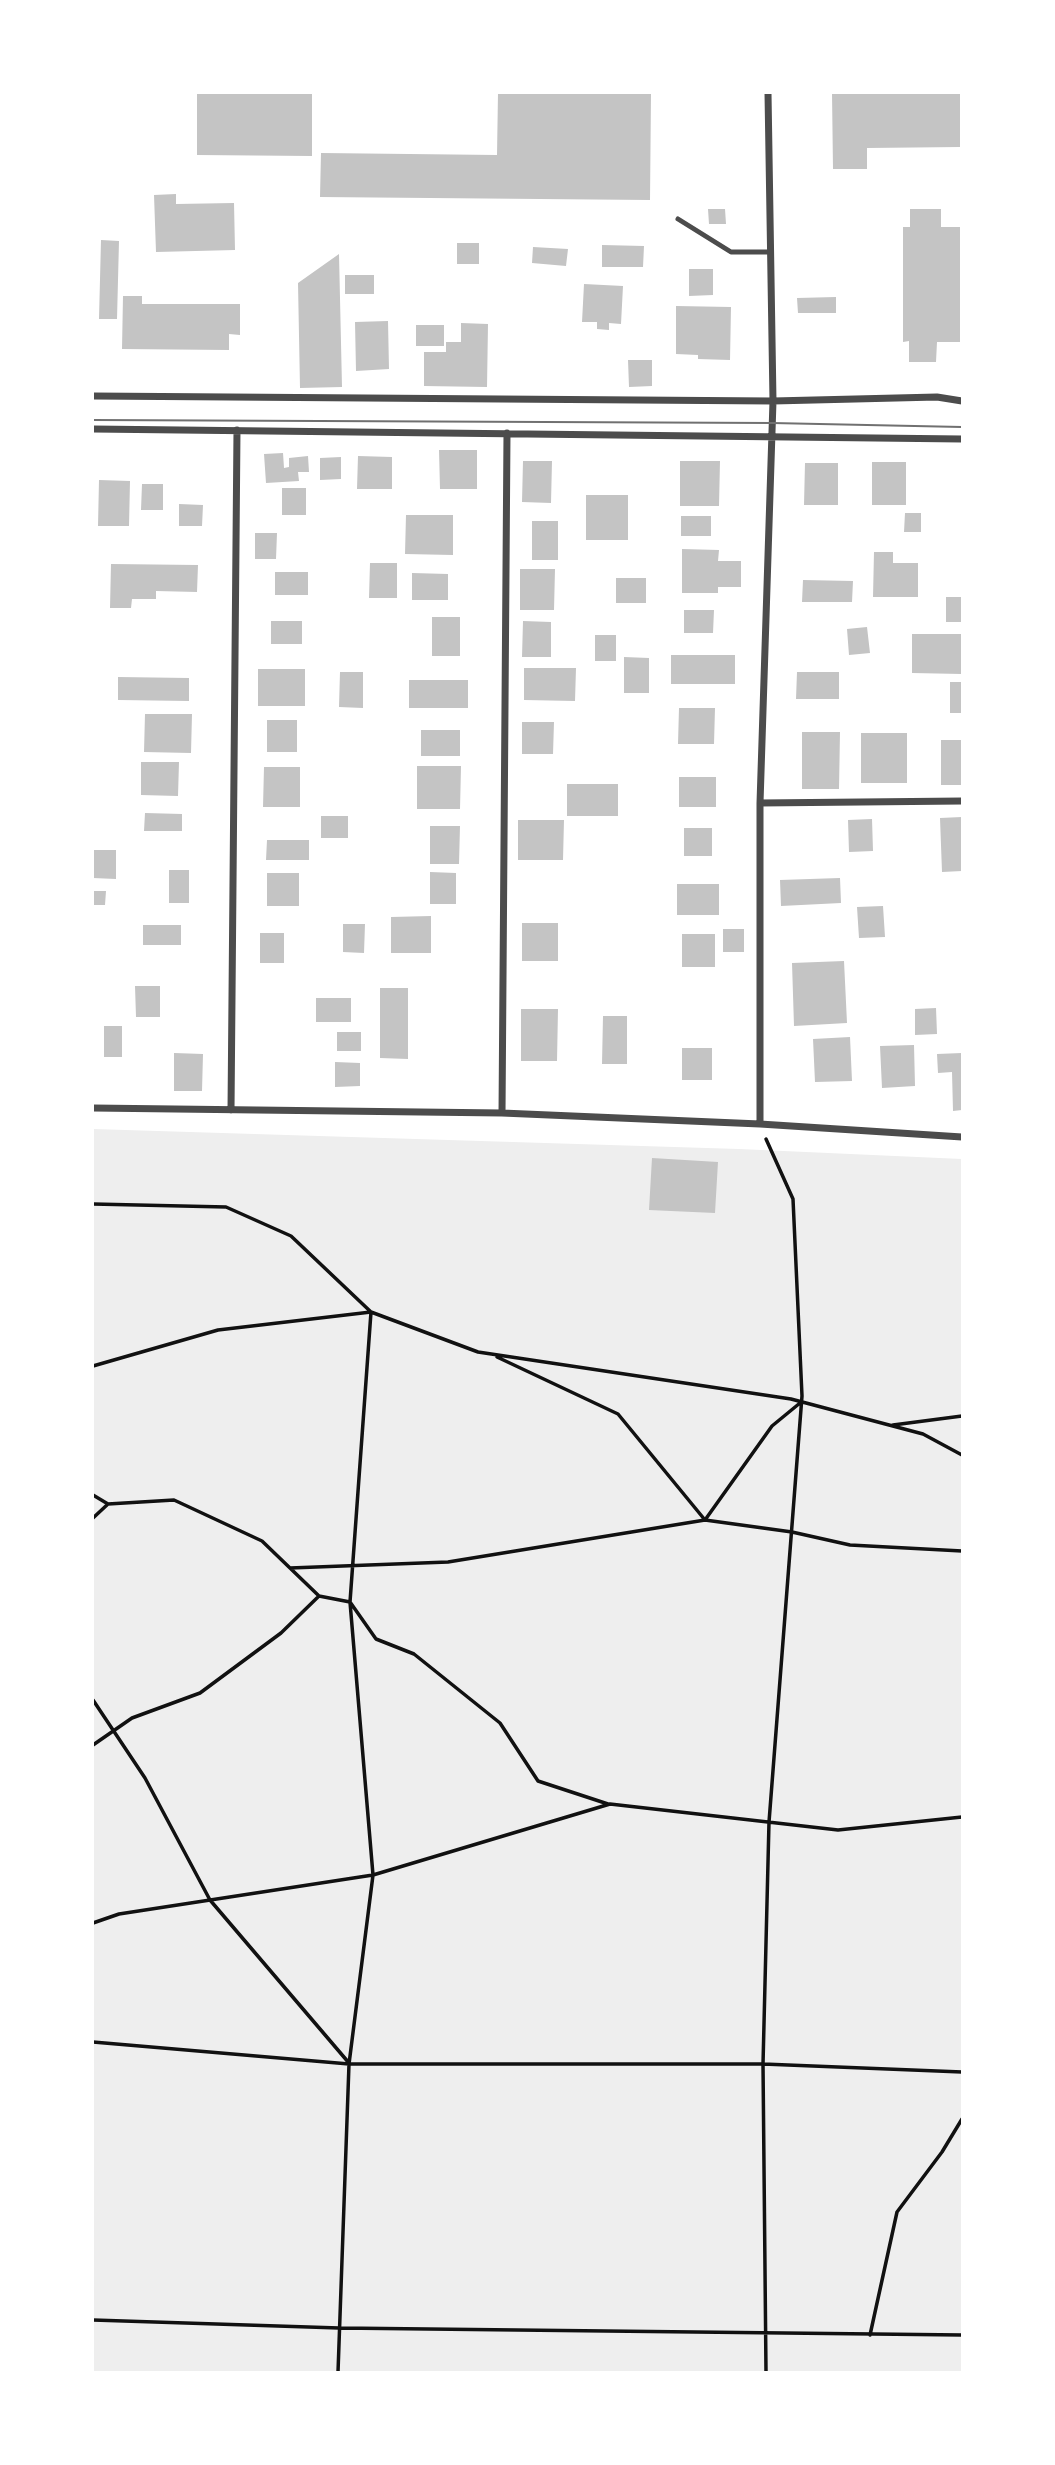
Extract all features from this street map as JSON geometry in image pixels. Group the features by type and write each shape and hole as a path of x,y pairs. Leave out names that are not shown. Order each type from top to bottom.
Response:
{"street":[{"path":"760,1124 760,803 773,401 768,93"},
{"path":"93,396 773,401 937,397 962,401"},
{"path":"93,429 962,439"},
{"path":"231,1110 237,430"},
{"path":"502,1112 507,433"},
{"path":"760,803 962,801"},
{"path":"93,1108 502,1112 962,1137"}],"lane":[{"path":"678,219 731,253 770,252"}],"path":[{"path":"760,1124 793,1199 802,1402 769,1822 763,2064 766,2372"},
{"path":"93,1204 226,1208 292,1236 371,1312 478,1352 802,1402 923,1434 962,1455"},
{"path":"93,1366 218,1331 371,1312"},
{"path":"338,2372 349,2064 373,1875 350,1602 371,1312"},
{"path":"492,1354 618,1414 705,1520"},
{"path":"705,1520 772,1426 802,1402"},
{"path":"891,1426 962,1416"},
{"path":"93,1495 108,1504 174,1500 262,1541 319,1596 350,1602 376,1639 414,1654 500,1723 538,1782 610,1804 838,1830 962,1816"},
{"path":"93,1518 108,1504"},
{"path":"290,1568 448,1562 705,1520 792,1532 850,1545 962,1550"},
{"path":"93,1745 132,1718 200,1693 281,1633 319,1596"},
{"path":"93,1700 145,1778 210,1900 349,2064"},
{"path":"93,1923 118,1914 373,1875 610,1804"},
{"path":"93,2042 349,2064 763,2064 962,2072"},
{"path":"870,2335 897,2212 942,2152 962,2119"},
{"path":"93,2320 339,2328 962,2335"}],"shaded area":[{"path":"93,1129 739,1149 962,1159 962,2372 93,2372"}],"building":[{"path":"197,93 312,93 312,156 197,155"},
{"path":"498,93 651,93 650,200 320,197 321,153 497,155"},
{"path":"832,93 960,93 960,147 867,148 867,169 833,169"},
{"path":"176,194 176,204 234,203 235,250 156,252 154,195"},
{"path":"708,209 725,209 726,224 709,224"},
{"path":"910,209 941,209 941,227 960,227 960,342 937,342 936,362 909,362 909,341 903,342 903,227 910,227"},
{"path":"101,240 119,241 117,319 99,319"},
{"path":"457,243 479,243 479,264 457,264"},
{"path":"602,245 644,246 643,267 602,267"},
{"path":"533,247 568,249 566,266 532,263"},
{"path":"339,254 342,387 300,388 298,283"},
{"path":"689,269 713,269 713,295 689,296"},
{"path":"345,275 374,275 374,294 345,294"},
{"path":"584,284 623,286 621,324 609,323 609,330 597,329 597,322 582,322"},
{"path":"123,296 142,296 142,304 240,304 240,335 229,334 229,350 122,349"},
{"path":"836,297 836,313 798,313 797,298"},
{"path":"676,306 731,307 730,360 698,359 698,355 676,354"},
{"path":"388,321 389,369 356,371 355,322"},
{"path":"461,323 488,324 487,387 424,386 424,352 446,352 446,342 461,342"},
{"path":"416,325 444,325 444,346 416,346"},
{"path":"628,360 652,360 652,386 629,387"},
{"path":"439,450 477,450 477,489 440,489"},
{"path":"283,453 284,468 289,467 289,458 308,456 309,472 298,472 299,481 266,483 264,454"},
{"path":"358,456 392,457 392,489 357,489"},
{"path":"341,457 341,479 320,480 320,458"},
{"path":"523,461 552,461 551,503 522,502"},
{"path":"680,461 720,461 719,506 680,506"},
{"path":"872,462 906,462 906,505 872,505"},
{"path":"805,463 838,463 838,505 804,505"},
{"path":"99,480 130,481 129,526 98,526"},
{"path":"142,484 163,484 163,510 141,510"},
{"path":"282,488 306,488 306,515 282,515"},
{"path":"586,495 628,495 628,540 586,540"},
{"path":"179,504 203,505 202,526 179,526"},
{"path":"905,513 921,513 921,532 904,532"},
{"path":"406,515 453,515 453,555 405,554"},
{"path":"681,516 711,516 711,536 681,536"},
{"path":"532,521 558,521 558,560 532,560"},
{"path":"255,533 277,533 276,559 255,559"},
{"path":"682,549 719,550 718,561 741,561 741,587 718,587 718,593 682,593"},
{"path":"874,552 893,552 893,563 918,563 918,597 873,597"},
{"path":"370,563 397,563 397,598 369,598"},
{"path":"111,564 198,565 197,592 156,591 156,599 132,599 131,608 110,608"},
{"path":"520,569 555,569 554,610 520,610"},
{"path":"275,572 308,572 308,595 275,595"},
{"path":"412,573 448,574 448,600 412,600"},
{"path":"616,578 646,578 646,603 616,603"},
{"path":"803,580 853,581 852,602 802,602"},
{"path":"946,597 962,597 962,622 946,622"},
{"path":"684,610 714,610 713,633 684,633"},
{"path":"432,617 460,617 460,656 432,656"},
{"path":"271,621 302,621 302,644 271,644"},
{"path":"523,621 551,622 551,657 522,657"},
{"path":"867,627 870,653 849,655 847,629"},
{"path":"912,634 962,634 962,674 912,673"},
{"path":"595,635 616,635 616,661 595,661"},
{"path":"671,655 735,655 735,684 671,684"},
{"path":"624,657 649,658 649,693 624,693"},
{"path":"524,668 576,668 575,701 524,700"},
{"path":"258,669 305,669 305,706 258,706"},
{"path":"340,672 363,672 363,708 339,707"},
{"path":"797,672 839,672 839,699 796,699"},
{"path":"118,677 189,678 189,701 118,700"},
{"path":"409,680 468,680 468,708 409,708"},
{"path":"950,682 962,682 962,713 950,713"},
{"path":"679,708 715,708 714,744 678,744"},
{"path":"145,714 192,714 191,753 144,752"},
{"path":"267,720 297,720 297,752 267,752"},
{"path":"522,722 554,722 553,754 522,754"},
{"path":"421,730 460,730 460,756 421,756"},
{"path":"802,732 840,732 839,789 802,789"},
{"path":"861,733 907,733 907,783 861,783"},
{"path":"941,740 962,740 962,785 941,785"},
{"path":"141,762 179,762 178,796 141,795"},
{"path":"417,766 461,766 460,809 417,809"},
{"path":"264,767 300,767 300,807 263,807"},
{"path":"679,777 716,777 716,807 679,807"},
{"path":"567,784 618,784 618,816 567,816"},
{"path":"145,813 182,814 182,831 144,831"},
{"path":"321,816 348,816 348,838 321,838"},
{"path":"962,817 962,871 942,872 940,818"},
{"path":"872,819 873,851 849,852 848,820"},
{"path":"518,820 564,820 563,860 518,860"},
{"path":"430,826 460,826 459,864 430,864"},
{"path":"684,828 712,828 712,856 684,856"},
{"path":"267,840 309,840 309,860 266,860"},
{"path":"93,850 116,850 116,879 93,878"},
{"path":"169,870 189,870 189,903 169,903"},
{"path":"430,872 456,873 456,904 430,904"},
{"path":"267,873 299,873 299,906 267,906"},
{"path":"840,878 841,903 781,906 780,880"},
{"path":"677,884 719,884 719,915 677,915"},
{"path":"93,891 106,891 105,905 93,905"},
{"path":"883,906 885,937 859,938 857,907"},
{"path":"431,916 431,953 391,953 391,917"},
{"path":"522,923 558,923 558,961 522,961"},
{"path":"343,924 365,924 364,953 343,952"},
{"path":"143,925 181,925 181,945 143,945"},
{"path":"723,929 744,929 744,952 723,952"},
{"path":"260,933 284,933 284,963 260,963"},
{"path":"682,934 715,934 715,967 682,967"},
{"path":"844,961 847,1023 794,1026 792,963"},
{"path":"135,986 160,986 160,1017 136,1017"},
{"path":"380,988 408,988 408,1059 380,1058"},
{"path":"316,998 351,998 351,1022 316,1022"},
{"path":"936,1008 937,1034 915,1035 915,1009"},
{"path":"521,1009 558,1009 557,1061 521,1061"},
{"path":"603,1016 627,1016 627,1064 602,1064"},
{"path":"104,1026 122,1026 122,1057 104,1057"},
{"path":"337,1032 361,1032 361,1051 337,1051"},
{"path":"850,1037 852,1081 815,1082 813,1039"},
{"path":"914,1045 915,1086 882,1088 880,1046"},
{"path":"682,1048 712,1048 712,1080 682,1080"},
{"path":"174,1053 203,1054 202,1091 174,1091"},
{"path":"962,1053 962,1110 953,1111 952,1072 938,1073 937,1054"},
{"path":"335,1062 360,1063 360,1086 335,1087"},
{"path":"652,1158 718,1162 715,1213 649,1210"}],"tram line":[{"path":"93,420 772,423 962,427"}]}
